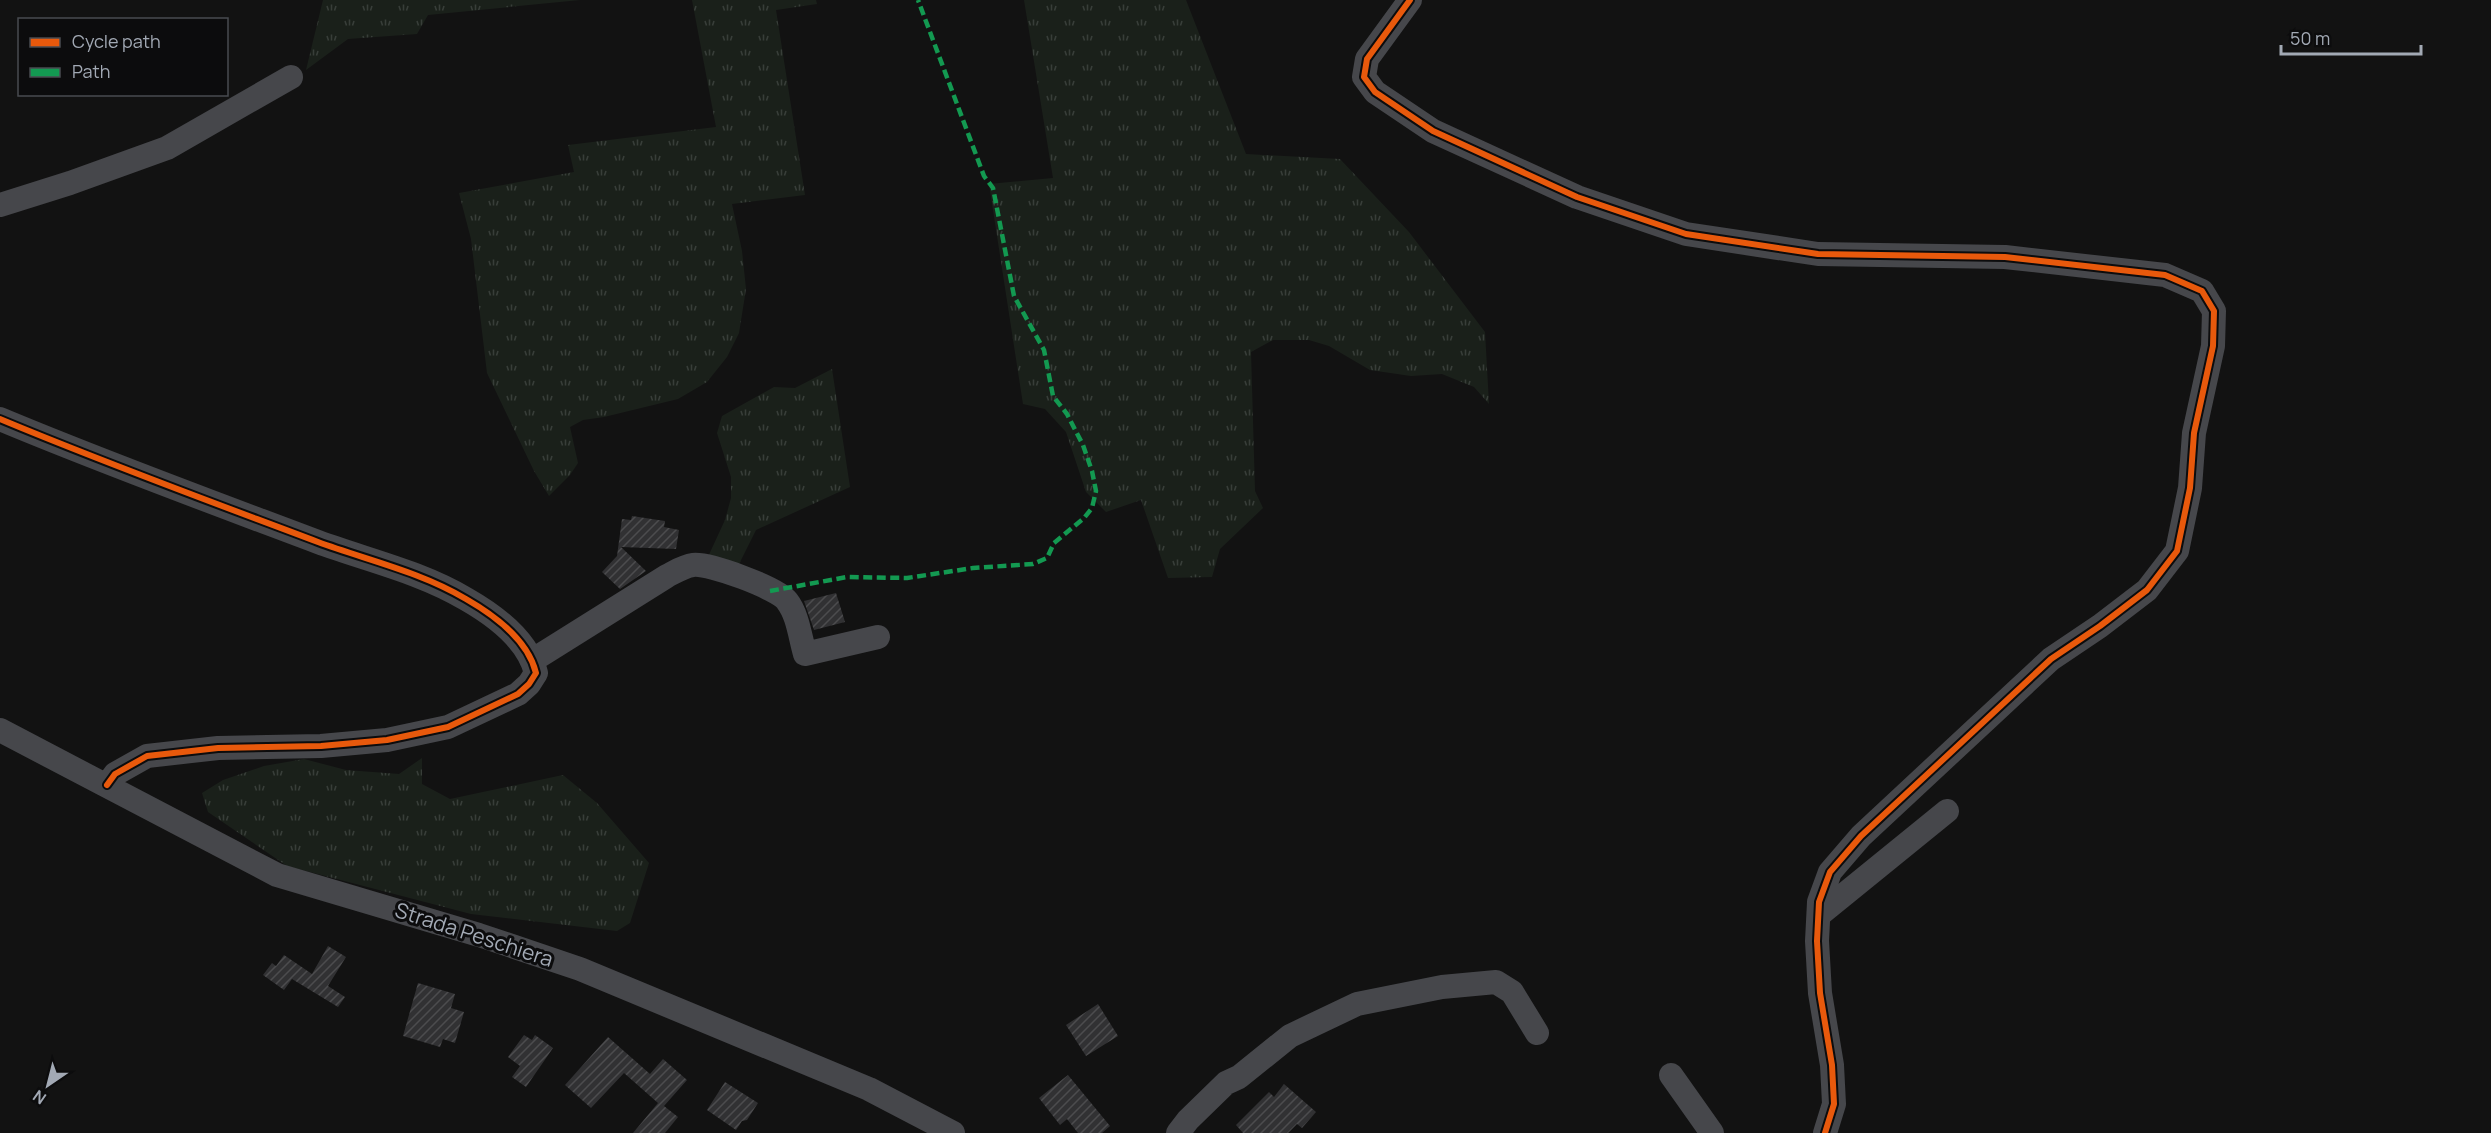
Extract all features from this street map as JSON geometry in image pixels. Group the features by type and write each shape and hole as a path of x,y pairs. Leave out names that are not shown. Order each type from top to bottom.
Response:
{"street":[{"path":"1410,0 1367,59 1364,77 1375,92 1433,131 1577,197 1686,234 1818,254 2005,257 2165,276 2202,291 2214,311 2213,346 2194,433 2190,488 2177,551 2147,590 2100,626 2051,659 1862,836 1830,872 1819,902 1817,942 1820,993 1832,1065 1834,1104 1825,1133"},
{"path":"0,205 167,148 291,77"},
{"path":"0,419 224,507 415,575 466,598 497,620 533,660 536,673 529,684 518,693 448,727 387,740 321,746 218,748 147,756 115,774 107,785"},
{"path":"533,660 667,576 691,565 710,566 741,577 786,598 793,611 805,654 878,637"},
{"name":"Strada Peschiera","path":"0,730 277,875 479,935 580,969 869,1089 953,1133"},
{"path":"1819,915 1947,811"},
{"path":"1167,1130 1188,1120 1226,1083 1239,1077 1290,1035 1357,1004 1442,987 1496,982 1512,992 1537,1033"},
{"path":"1671,1075 1712,1133"}],"green space":[{"path":"323,0 580,0 428,15 417,34 348,39 306,70"},
{"path":"692,0 816,0 817,4 776,10 805,195 732,204 742,251 746,289 739,333 727,357 707,382 678,399 583,420 570,427 578,463 570,475 549,496 534,471 487,373 471,239 459,193 574,172 568,145 716,127"},
{"path":"1024,0 1186,0 1246,154 1340,159 1409,232 1485,332 1489,404 1474,387 1442,374 1411,376 1370,370 1329,346 1309,340 1273,340 1251,352 1255,491 1263,508 1220,549 1212,577 1168,578 1141,500 1106,512 1086,492 1066,432 1045,409 1023,404 989,184 1053,178"},
{"path":"832,369 850,487 756,530 737,568 707,559 725,520 731,498 731,477 717,433 722,416 774,387 795,388"},
{"path":"422,758 422,784 450,799 563,775 597,803 649,863 630,923 617,931 471,914 287,866 208,812 202,793 223,780 264,766 304,759 346,770 399,774"}],"building":[{"path":"632,516 665,521 664,527 679,530 676,549 621,547 646,571 620,589 602,572 617,556 622,519 631,520"},
{"path":"836,593 845,622 814,630 804,601"},
{"path":"328,946 346,957 328,986 345,997 338,1007 292,979 284,990 263,975 272,963 276,966 284,955 312,974"},
{"path":"418,983 455,994 451,1008 464,1012 455,1043 443,1039 440,1047 403,1036"},
{"path":"1098,1004 1118,1036 1086,1056 1066,1025"},
{"path":"524,1035 532,1040 535,1035 553,1048 526,1087 512,1077 520,1066 508,1057"},
{"path":"608,1037 650,1074 663,1059 687,1080 664,1106 678,1117 665,1133 633,1133 658,1103 624,1073 591,1108 565,1085"},
{"path":"1068,1075 1110,1126 1102,1133 1078,1133 1067,1119 1060,1125 1039,1098"},
{"path":"725,1082 758,1103 747,1120 742,1121 736,1130 707,1110"},
{"path":"1284,1084 1316,1112 1302,1128 1297,1124 1288,1133 1243,1133 1236,1125 1269,1092 1274,1097"}],"marked path":[{"path":"770,591 847,577 907,578 973,568 1033,564 1047,558 1054,543 1084,518 1092,508 1096,491 1092,471 1083,445 1067,414 1053,396 1044,350 1014,296 993,188 984,176 918,0"}],"cycle path":[{"path":"1410,0 1367,59 1364,77 1375,92 1433,131 1577,197 1686,234 1818,254 2005,257 2165,275 2202,291 2214,311 2213,346 2194,433 2190,488 2177,551 2147,590 2100,626 2051,659 1861,836 1830,872 1819,902 1817,941 1820,993 1832,1065 1834,1104 1825,1133"},
{"path":"0,419 318,542 431,581 466,599 509,630 526,650 536,673 529,684 518,694 448,727 387,740 321,746 218,748 147,756 115,774 107,785"}]}
